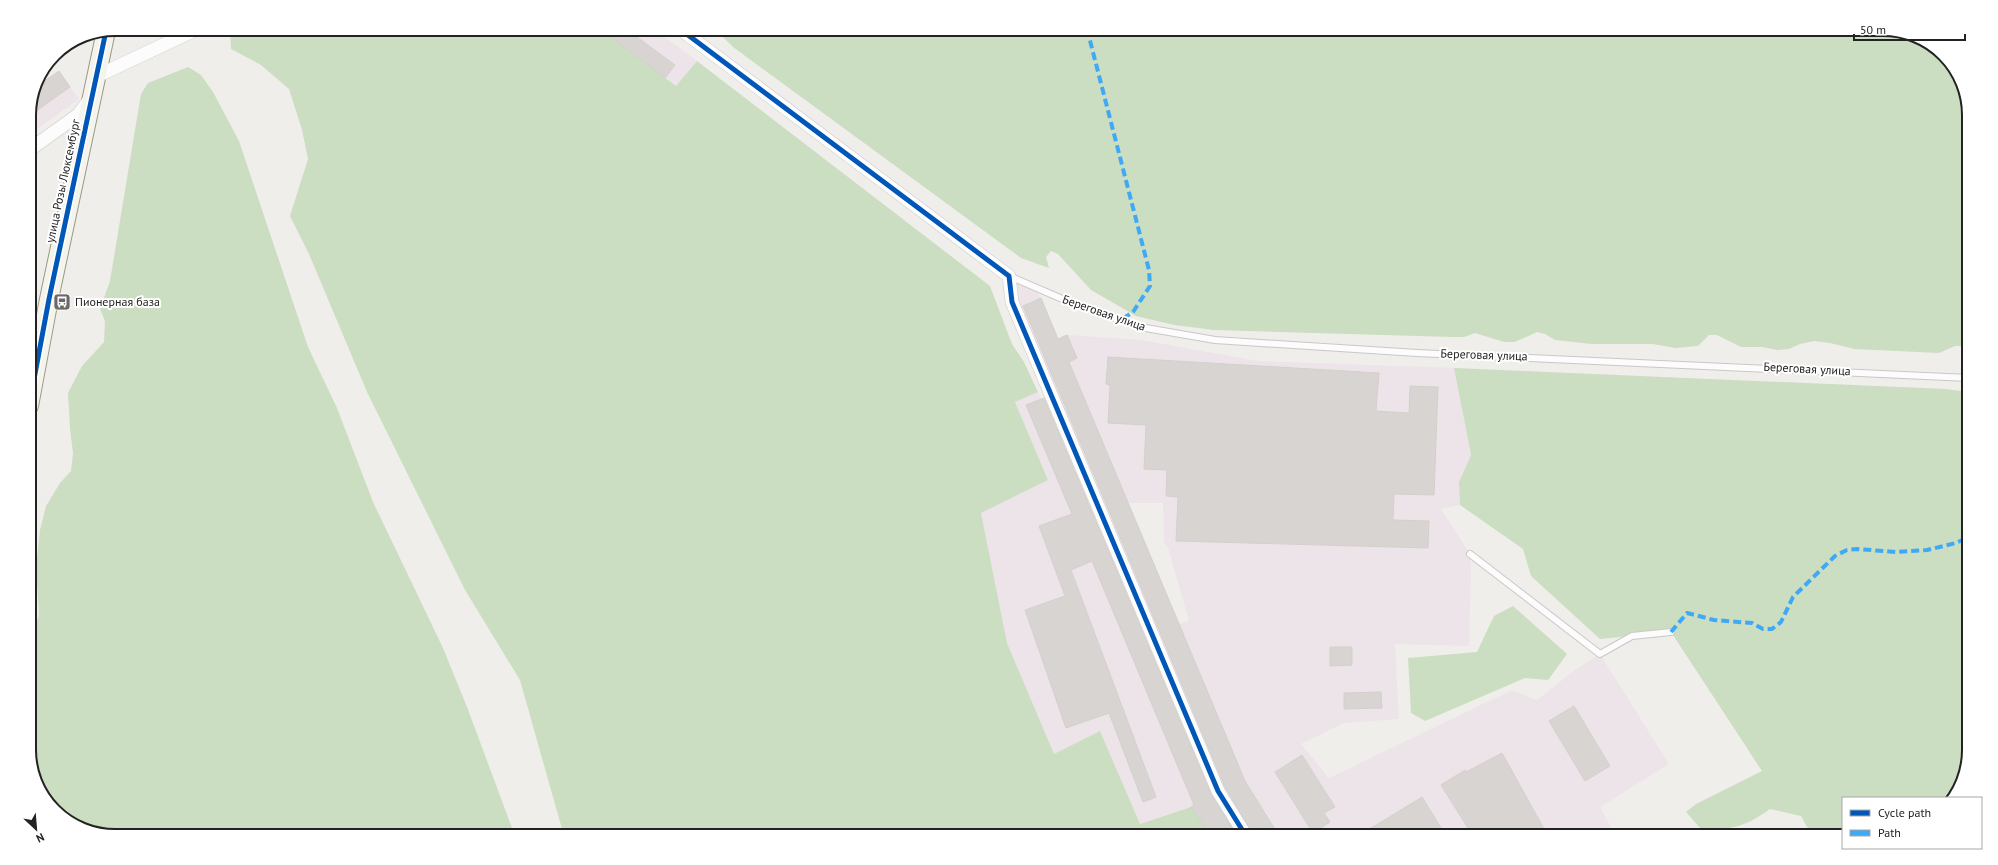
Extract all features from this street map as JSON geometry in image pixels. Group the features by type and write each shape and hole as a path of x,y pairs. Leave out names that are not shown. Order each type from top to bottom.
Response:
{"street":[{"path":"95,77 182,36"},
{"path":"689,36 1009,276 1012,302 1214,784 1242,829"},
{"name":"улица Розы Люксембург","path":"36,371 90,98 104,37"},
{"path":"36,145 78,115 90,98"}],"lane":[{"name":"Береговая улица","path":"1009,276 1067,301 1140,327 1215,340 1417,353 1962,378"},
{"path":"1470,554 1600,654 1632,636 1671,632"}],"shaded area":[{"path":"609,36 663,36 697,61 676,86"},
{"path":"59,71 79,99 36,130 36,110 43,82"},
{"path":"1009,276 1036,288 1058,339 1067,335 1141,340 1258,361 1454,368 1471,455 1459,482 1460,505 1441,509 1470,554 1471,573 1469,646 1395,644 1399,719 1344,723 1301,744 1329,778 1512,690 1537,700 1575,670 1600,654 1669,764 1600,807 1612,829 1205,829 1191,807 1140,824 1100,731 1054,755 1007,643 981,513 1048,480 1015,402 1038,392 1207,791 1211,795 1217,791 1012,302","holes":["1128,503 1163,503 1164,542 1168,548 1189,621 1179,624"]}],"green space":[{"path":"230,36 609,36 676,86 697,61 990,286 1012,344 1024,362 1038,392 1015,402 1048,480 981,513 1007,643 1054,754 1100,731 1140,824 1191,807 1205,829 562,829 520,680 465,590 367,392 309,254 290,216 308,159 302,130 289,89 261,65 231,49"},
{"path":"722,36 1888,36 1903,39 1913,42 1931,52 1949,71 1958,90 1962,110 1962,346 1955,346 1939,353 1854,349 1814,341 1800,344 1789,349 1777,350 1762,347 1741,347 1717,335 1709,335 1698,346 1675,348 1653,344 1592,344 1555,340 1545,334 1537,332 1515,342 1504,342 1475,333 1464,337 1452,337 1214,330 1174,325 1136,316 1091,290 1058,254 1051,251 1046,257 1049,268 1021,258 733,47"},
{"path":"188,67 201,75 213,92 239,141 308,347 337,408 373,502 443,648 467,707 512,829 110,829 85,823 67,813 49,794 44,785 40,775 36,755 36,625 39,614 36,568 40,530 46,506 60,483 71,471 73,453 68,393 82,366 104,342 105,321 100,309 110,281 141,94 148,83"},
{"path":"1454,368 1946,389 1962,391 1962,750 1959,770 1949,794 1946,797 1842,797 1842,829 1808,829 1801,816 1770,809 1753,820 1738,826 1722,829 1701,829 1686,812 1696,804 1762,771 1671,632 1600,639 1531,576 1523,549 1460,505 1459,482 1471,455"},
{"path":"1513,606 1567,654 1548,680 1525,678 1425,721 1411,713 1408,658 1477,652 1494,616"}],"building":[{"path":"609,36 636,36 675,65 665,78"},
{"path":"59,71 70,87 36,111 39,95 43,82"},
{"path":"1041,298 1058,339 1067,335 1077,358 1069,362 1245,781 1275,829 1250,829 1225,787 1023,306"},
{"path":"1108,357 1379,373 1376,411 1409,413 1410,386 1438,387 1434,495 1394,494 1393,520 1429,521 1428,548 1176,541 1178,497 1166,496 1167,470 1144,469 1146,425 1108,423 1110,385 1106,384"},
{"path":"1044,398 1211,794 1233,829 1205,829 1191,807 1194,805 1092,561 1071,570 1156,797 1143,802 1109,713 1066,728 1025,610 1065,596 1039,526 1072,514 1026,405"},
{"path":"1330,647 1352,647 1352,665 1330,666"},
{"path":"1381,692 1382,708 1344,709 1344,693"},
{"path":"1574,706 1610,766 1585,781 1549,721"},
{"path":"1502,753 1544,829 1469,829 1441,785 1465,770 1466,772"},
{"path":"1302,755 1335,807 1324,813 1330,822 1319,829 1311,829 1275,772"},
{"path":"1422,797 1442,829 1369,829"}],"marked path":[{"path":"1089,36 1149,270 1150,286 1133,312 1121,320"},
{"path":"1671,632 1687,613 1714,620 1752,623 1763,629 1772,629 1781,622 1793,597 1835,556 1847,550 1857,549 1896,552 1927,550 1962,540"}],"cycle path":[{"path":"689,36 1009,276 1012,302 1218,791 1242,829"},
{"path":"36,369 49,299 105,37"}],"place":[{"name":"Пионерная база","path":"62,302"}]}
